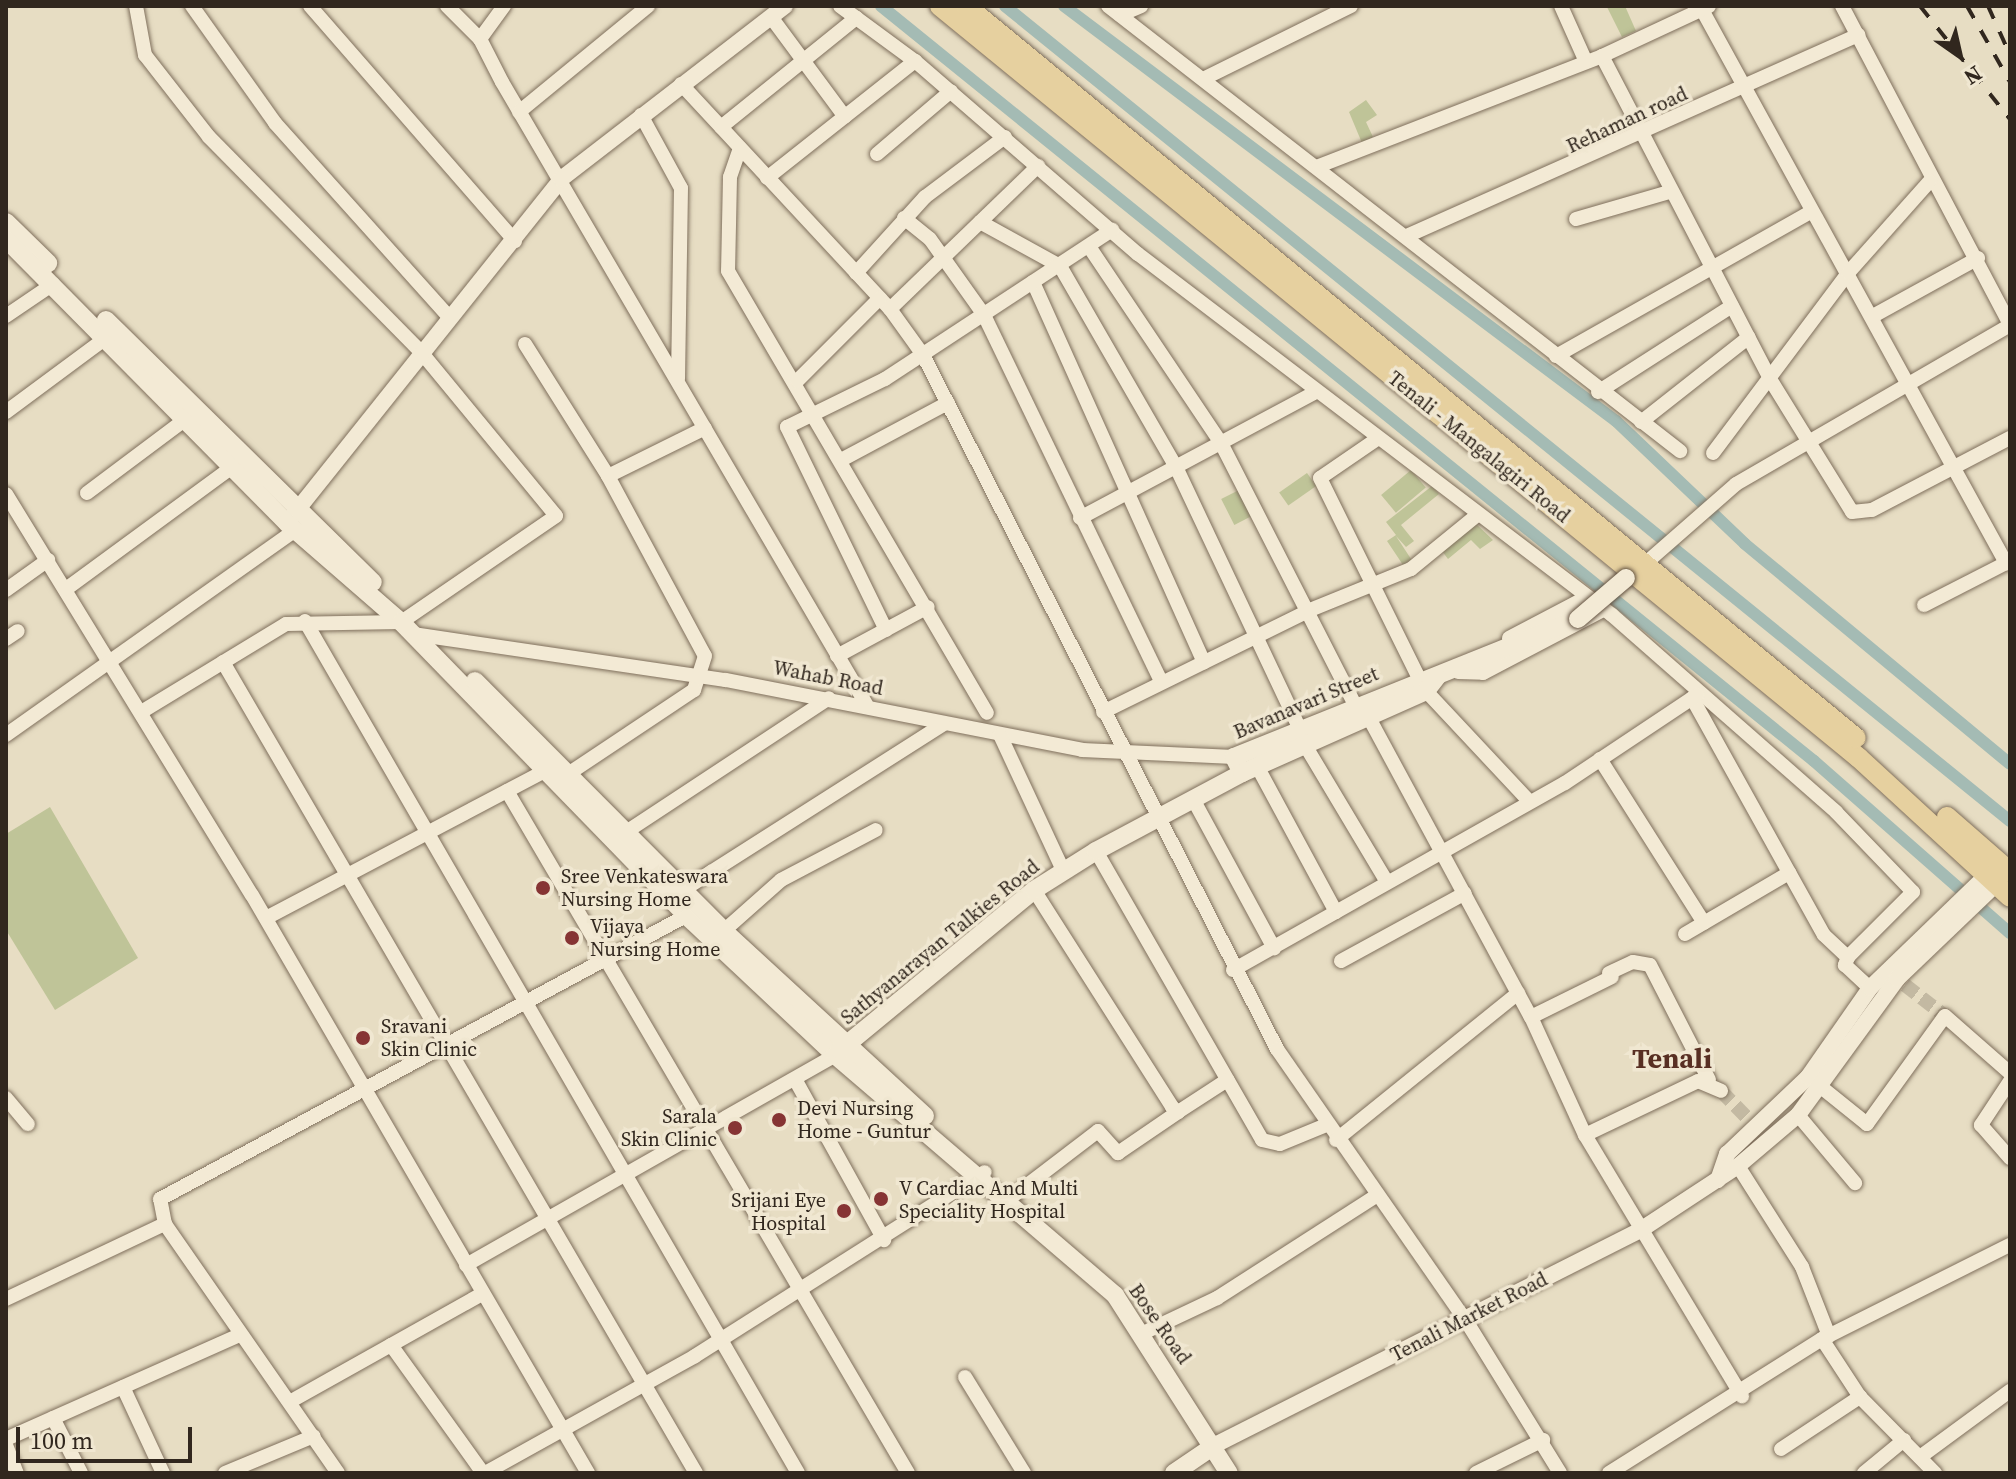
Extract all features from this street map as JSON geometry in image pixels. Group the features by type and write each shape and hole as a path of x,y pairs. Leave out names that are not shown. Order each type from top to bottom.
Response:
{"main road":[{"name":"Tenali - Mangalagiri Road","path":"940,6 1641,566"},
{"path":"966,6 1278,268 1641,566 1915,798 2000,876"},
{"path":"6,222 293,521"},
{"path":"6,239 232,467 414,627 694,912"},
{"name":"Bavanavari Street","path":"1245,766 1362,710 1578,619 1641,566"},
{"name":"Sathyanarayan Talkies Road","path":"841,1050 1034,890 1245,766"},
{"path":"556,773 626,832 683,890 694,912"},
{"name":"Bose Road","path":"694,912 841,1050 1115,1295 1215,1445 1229,1473"},
{"path":"1174,1473 1215,1445"}],"street":[{"path":"136,6 145,55 209,137 421,352 556,516 414,627"},
{"path":"192,6 275,123 450,318"},
{"path":"310,6 515,241"},
{"path":"447,6 480,39 519,112 866,704"},
{"path":"480,39 504,6"},
{"path":"519,112 648,6"},
{"path":"6,735 111,663 293,521 421,352 515,241 561,179 785,6"},
{"path":"840,6 915,61 1112,230 1314,393 1583,599 1603,610 1695,697 1836,812 1913,892 1848,957 1845,965 1870,988"},
{"path":"1114,11 1141,6"},
{"path":"1203,79 1351,6"},
{"path":"1561,6 1586,62"},
{"path":"1641,566 1736,484 1805,439 2010,325 1978,258 1930,181 1842,6"},
{"path":"1319,166 1602,56 1704,7 1811,212 1873,316 2008,562 1924,605"},
{"path":"1114,11 1409,235 1598,392 1680,451"},
{"path":"771,17 845,117"},
{"path":"721,127 856,18"},
{"name":"Rehaman road","path":"1409,235 1642,135 1858,35"},
{"path":"1602,56 1669,192 1770,379 1846,506 1860,514 2010,438"},
{"path":"767,178 915,61"},
{"path":"681,84 885,303 923,355 1154,819 1233,970 1326,1125 1465,1319 1543,1440 1560,1473"},
{"path":"877,154 951,91"},
{"path":"641,115 681,188 678,382"},
{"path":"856,273 904,218 1005,137"},
{"path":"740,148 730,177 728,271 843,459 987,713"},
{"path":"797,381 885,303 943,258 1038,166"},
{"path":"1713,453 1848,273 1930,181"},
{"path":"1576,219 1669,192"},
{"path":"1556,356 1811,212"},
{"path":"904,218 943,258 984,315 1161,681"},
{"path":"980,222 1060,266 1176,467 1303,737 1387,882"},
{"path":"886,630 786,436 792,423 923,355 1090,248 1112,230"},
{"path":"1090,248 1221,443 1362,710 1531,1017 1585,1135 1742,1396"},
{"path":"1873,316 1978,258"},
{"path":"1033,282 1124,495 1204,662"},
{"path":"6,316 53,284"},
{"path":"1598,392 1732,306"},
{"path":"1641,422 1749,337"},
{"path":"6,412 106,338"},
{"path":"266,918 507,791 556,773 689,694 702,676 704,651 692,623 608,476 525,344"},
{"path":"1080,518 1314,393"},
{"path":"843,459 948,403"},
{"path":"87,493 186,419"},
{"path":"608,476 705,428"},
{"path":"1377,439 1320,478 1427,682 1530,802"},
{"path":"66,589 232,467"},
{"path":"7,498 143,711 588,1473"},
{"path":"1103,712 1310,610 1376,587 1454,540 1476,516"},
{"path":"6,590 48,560"},
{"path":"1458,672 1476,654 1583,599"},
{"path":"837,656 928,607"},
{"path":"1458,672 1483,673 1603,610"},
{"path":"305,621 798,1473"},
{"name":"Wahab Road","path":"143,711 276,628 305,621 414,627 866,704 1000,735 1123,753 1245,766"},
{"path":"223,662 696,1473"},
{"path":"1233,970 1530,802 1695,697"},
{"path":"1695,697 1824,935 1848,957"},
{"path":"626,832 829,698"},
{"path":"683,890 944,724"},
{"path":"1000,735 1064,872"},
{"path":"1600,759 1704,923"},
{"path":"1245,766 1336,912"},
{"path":"507,791 710,1128 908,1473"},
{"path":"1193,799 1274,948"},
{"path":"718,935 781,880 876,830"},
{"path":"1096,851 1266,1145 1326,1125"},
{"path":"1685,934 1789,873"},
{"name":"Tenali Market Road","path":"1718,1180 1727,1154 1764,1137 1798,1115 1821,1087 1896,978 1953,912 2000,876"},
{"path":"1034,890 1178,1112"},
{"path":"1341,961 1465,893"},
{"path":"338,1473 293,1400 240,1335 165,1224 159,1211 167,1190 608,963 694,912"},
{"path":"1531,1017 1633,962 1650,965 1709,1080 1721,1091"},
{"name":"Tenali Market Road","path":"1215,1445 1642,1229 1718,1180 1738,1166 1764,1137 1870,988 1896,978"},
{"path":"1336,1140 1518,993"},
{"path":"1821,1087 1867,1124 1945,1016 2010,1073"},
{"path":"466,1265 796,1081 841,1050"},
{"path":"1009,1199 1098,1131 1118,1153 1227,1080"},
{"path":"1585,1135 1709,1080"},
{"path":"796,1081 884,1240"},
{"path":"2008,1088 1981,1125 2010,1158"},
{"path":"6,1098 28,1124"},
{"path":"1798,1115 1855,1183"},
{"path":"1738,1166 1802,1267 1826,1337 1860,1397 1935,1473"},
{"path":"391,1345 484,1473 645,1385 985,1178"},
{"path":"1141,1334 1217,1298 1376,1196"},
{"path":"6,1299 165,1224"},
{"path":"1609,1473 1742,1396 1826,1337 2010,1245"},
{"path":"293,1400 482,1294"},
{"path":"6,1439 240,1335"},
{"path":"965,1377 1024,1473"},
{"path":"123,1387 163,1473"},
{"path":"1920,1457 2004,1395 2010,1411"},
{"path":"1781,1449 1860,1397"},
{"path":"53,1418 81,1473"},
{"path":"225,1473 247,1469 314,1436"},
{"path":"1476,1473 1543,1440"},
{"path":"1864,1473 1904,1440"},
{"path":"6,1445 17,1473"}],"green space":[{"path":"1625,6 1636,31 1622,37 1607,7"},
{"path":"1366,100 1377,115 1366,122 1373,137 1362,143 1349,112"},
{"path":"1411,470 1426,488 1396,513 1381,495"},
{"path":"1307,473 1316,486 1288,506 1279,493"},
{"path":"1432,486 1439,494 1401,525 1414,541 1406,547 1396,536 1413,562 1405,568 1387,541 1396,535 1386,522"},
{"path":"1239,490 1252,516 1234,525 1221,499"},
{"path":"1474,522 1493,540 1480,549 1471,540 1448,559 1442,551"},
{"path":"50,807 138,958 55,1010 6,930 6,834"}],"waterway":[{"path":"881,6 1814,761 2010,933"},
{"path":"1005,6 2010,821"},
{"path":"1064,6 1616,421 1745,544 2010,764"}],"tunnel":[{"path":"1905,985 1945,1016"},
{"path":"1721,1091 1759,1130"}],"railway":[{"path":"1920,6 2010,119"},
{"path":"1967,6 2010,82"},
{"path":"1988,6 2010,55"}],"place":[{"name":"Sree Venkateswara Nursing Home","path":"543,888"},
{"name":"Vijaya Nursing Home","path":"572,938"},
{"name":"Sravani Skin Clinic","path":"363,1038"},
{"name":"Devi Nursing Home - Guntur","path":"779,1120"},
{"name":"Sarala Skin Clinic","path":"735,1128"},
{"name":"V Cardiac And Multi Speciality Hospital","path":"881,1199"},
{"name":"Srijani Eye Hospital","path":"844,1211"}],"district":[{"name":"Tenali","path":"1672,1058"}]}
